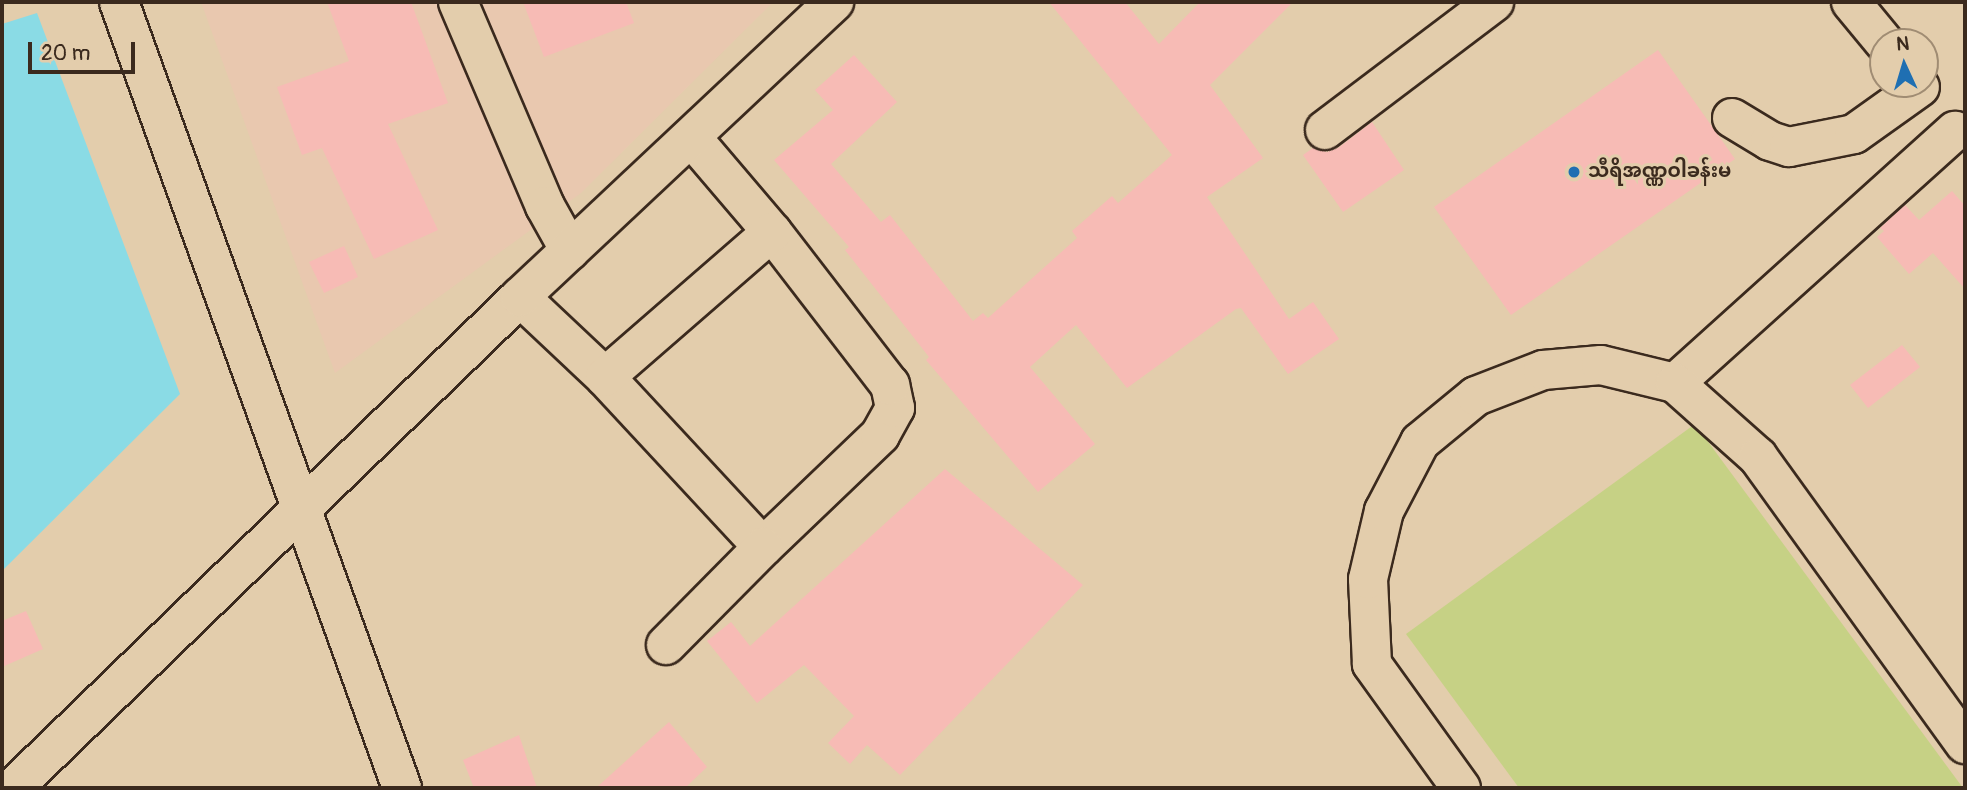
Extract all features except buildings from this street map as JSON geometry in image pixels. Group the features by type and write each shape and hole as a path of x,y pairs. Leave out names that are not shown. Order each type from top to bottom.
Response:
{"street":[{"path":"119,2 402,788"},
{"path":"458,2 545,206 570,251"},
{"path":"13,788 302,512 520,297 834,2"},
{"path":"1325,130 1494,2"},
{"path":"1851,2 1872,28"},
{"path":"1732,118 1770,141 1789,147 1854,134 1903,98"},
{"path":"1675,383 1960,138 1928,98"},
{"path":"666,645 880,435 895,408 890,385 772,232 692,138"},
{"path":"606,377 772,232"},
{"path":"520,297 606,377 763,547"},
{"path":"1461,788 1372,664 1367,579 1384,510 1420,442 1476,396 1543,370 1601,365 1675,383 1758,457 1965,744"}],"shaded area":[{"path":"201,2 773,2 581,193 335,373"}],"green space":[{"path":"1695,424 1963,788 1519,788 1406,634"}],"water":[{"path":"37,13 180,394 2,571 2,24"}],"place":[{"name":"သီရိအဏ္ဏဝါခန်းမ","path":"1574,172"}]}
